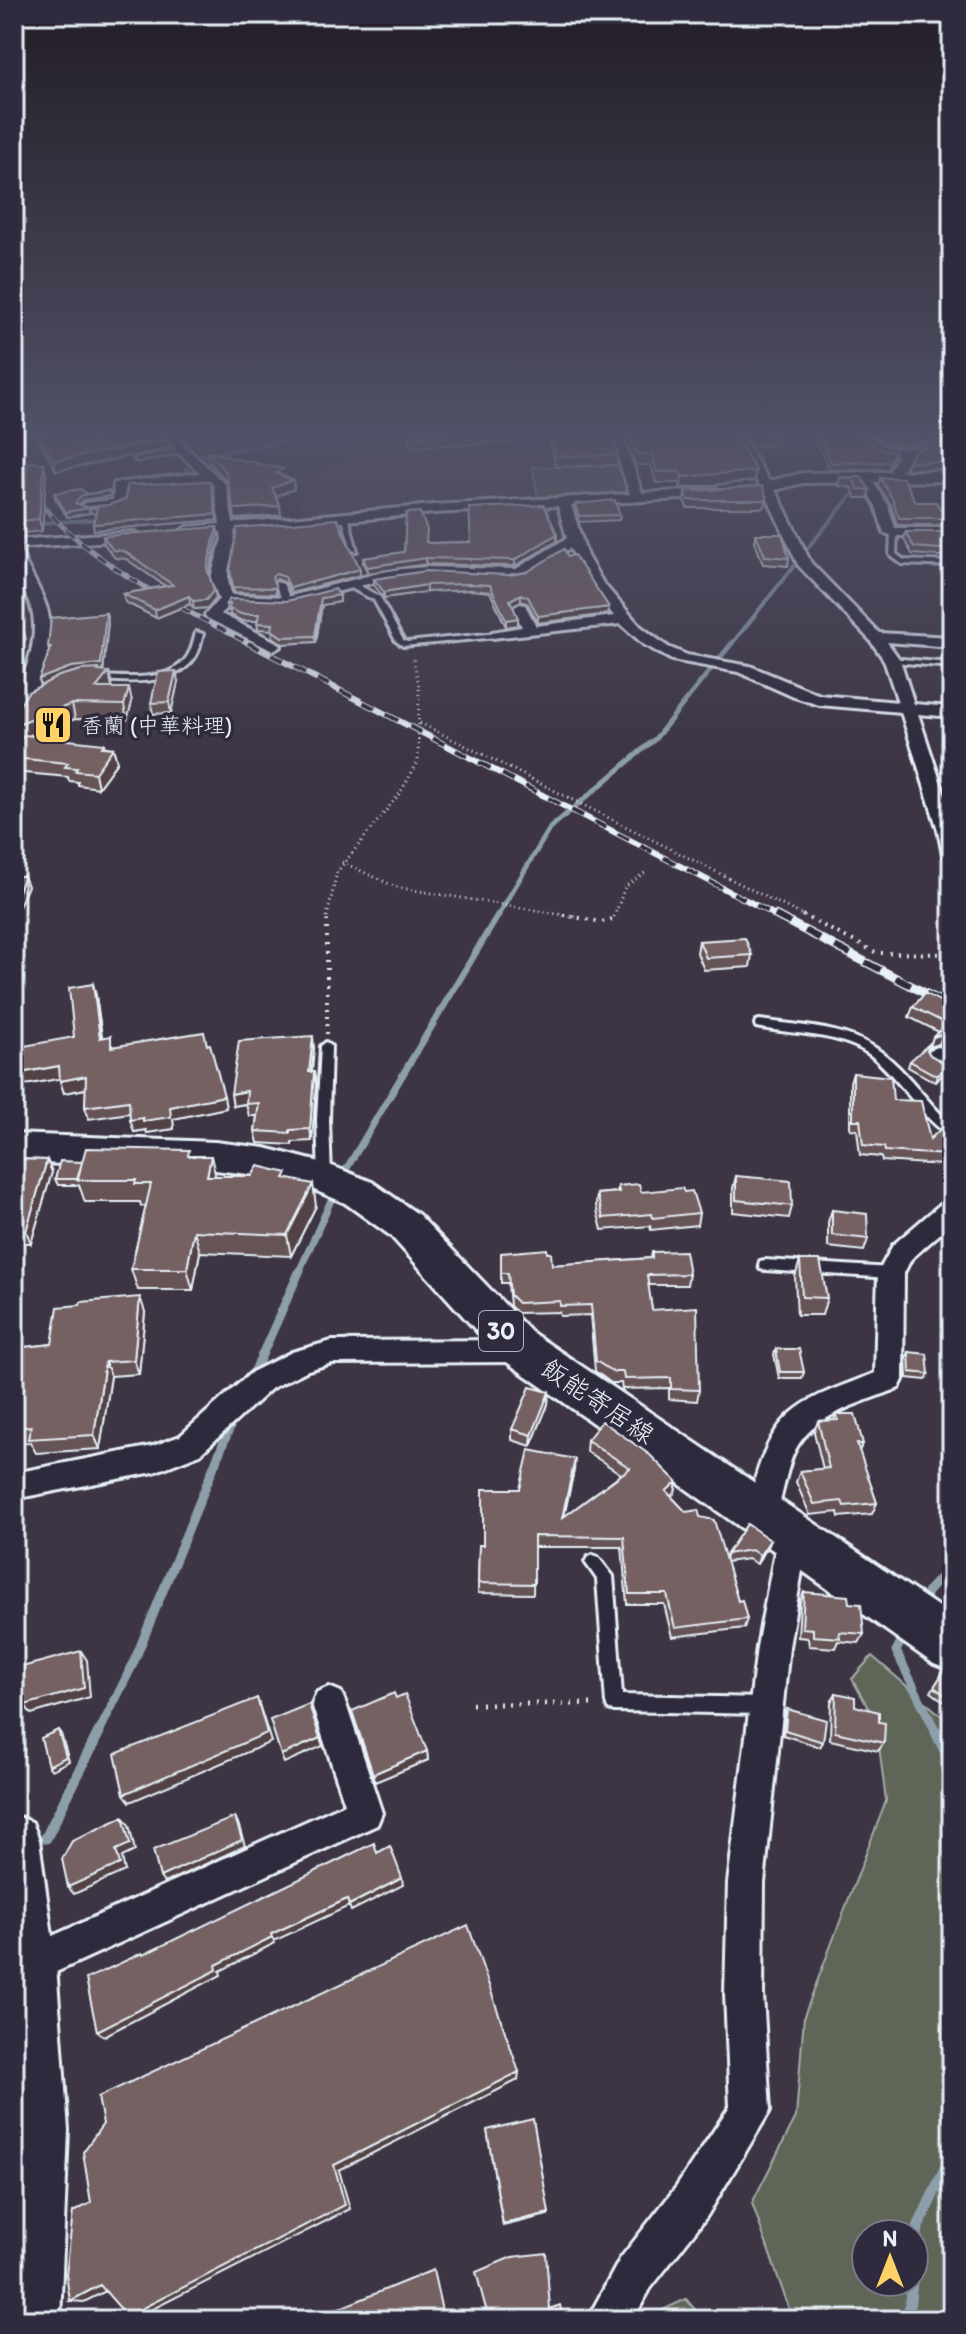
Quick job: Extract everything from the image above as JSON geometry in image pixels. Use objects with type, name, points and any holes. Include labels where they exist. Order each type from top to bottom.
[{"type":"main road","name":"飯能寄居線","points":[[14,1148],[210,1157],[283,1166],[325,1177],[369,1198],[401,1222],[487,1318],[523,1351],[952,1646]]},
{"type":"street","points":[[226,599],[218,578],[228,543]]},
{"type":"street","points":[[226,599],[287,601],[309,592],[352,585],[390,574],[426,571],[508,575],[520,573],[569,543]]},
{"type":"street","points":[[576,543],[600,589],[626,619],[651,643],[679,658],[746,670],[801,696],[819,700],[952,712]]},
{"type":"street","points":[[794,543],[805,565],[875,637],[892,660],[950,830],[952,855]]},
{"type":"street","points":[[14,552],[42,619],[24,704],[14,718]]},
{"type":"street","points":[[226,599],[212,615],[273,646]]},
{"type":"street","points":[[520,608],[531,630]]},
{"type":"street","points":[[497,635],[626,619]]},
{"type":"street","points":[[875,637],[952,642]]},
{"type":"street","points":[[609,2320],[635,2274],[692,2201],[750,2111],[744,1994],[746,1883],[773,1647],[776,1462],[790,1434],[806,1415],[889,1380],[891,1273],[902,1252],[952,1209]]},
{"type":"street","points":[[14,1486],[154,1459],[190,1445],[262,1380],[332,1352],[523,1351]]},
{"type":"street","points":[[30,1965],[365,1813],[329,1704]]},
{"type":"street","points":[[14,1840],[30,1965],[40,2130],[29,2320]]},
{"type":"lane","points":[[353,543],[355,550]]},
{"type":"lane","points":[[894,543],[893,555],[902,562],[952,564]]},
{"type":"lane","points":[[279,584],[287,601]]},
{"type":"lane","points":[[352,585],[377,599],[400,641],[406,644],[497,635]]},
{"type":"lane","points":[[84,679],[139,679],[175,671],[194,655],[199,634]]},
{"type":"lane","points":[[892,660],[952,665]]},
{"type":"lane","points":[[24,704],[41,696]]},
{"type":"lane","points":[[760,1024],[857,1042],[878,1055],[933,1117],[952,1132]]},
{"type":"lane","points":[[325,1177],[323,1120],[326,1046]]},
{"type":"lane","points":[[765,1265],[891,1273]]},
{"type":"lane","points":[[593,1562],[605,1576],[614,1703],[767,1706]]},
{"type":"path","points":[[326,1046],[329,994],[326,920],[331,891],[342,862],[400,793],[418,762],[420,723],[415,659],[406,644]]},
{"type":"path","points":[[420,723],[877,953],[952,954]]},
{"type":"path","points":[[342,862],[396,887],[602,922],[613,919],[625,887],[647,871]]},
{"type":"path","points":[[472,1704],[614,1703]]},
{"type":"green space","points":[[872,1656],[952,1725],[952,1949],[942,1961],[952,1992],[952,2320],[793,2320],[752,2203],[796,2117],[804,2016],[886,1801],[876,1722],[852,1679]]},
{"type":"green space","points":[[686,2299],[704,2320],[649,2320],[654,2314]]},
{"type":"building","points":[[108,543],[213,543],[207,569],[214,590],[206,600],[193,601],[189,596],[155,610],[123,594],[173,585],[124,551],[113,550]]},
{"type":"building","points":[[235,543],[348,543],[360,569],[290,588],[285,577],[276,574],[272,577],[276,588],[233,587],[230,570]]},
{"type":"building","points":[[404,543],[543,543],[515,560],[426,558],[367,567],[363,558],[404,552]]},
{"type":"building","points":[[760,543],[785,543],[789,558],[765,556]]},
{"type":"building","points":[[912,543],[952,543],[952,550],[914,547]]},
{"type":"building","points":[[564,549],[568,557],[574,555],[609,607],[538,616],[528,597],[521,594],[510,600],[518,618],[506,620],[490,585],[426,585],[384,592],[374,579],[426,571],[509,575],[527,572]]},
{"type":"building","points":[[335,589],[340,595],[321,598],[315,636],[282,637],[272,630],[273,624],[257,623],[259,614],[241,614],[229,609],[230,604],[226,604],[230,599],[287,601]]},
{"type":"building","points":[[14,602],[22,625],[14,634]]},
{"type":"building","points":[[106,613],[101,664],[71,667],[39,679],[51,647],[48,647],[51,618]]},
{"type":"building","points":[[99,669],[109,672],[96,688],[129,688],[124,705],[72,704],[14,725],[14,710],[28,692],[59,676]]},
{"type":"building","points":[[176,671],[169,702],[151,703],[158,672]]},
{"type":"building","points":[[24,735],[104,744],[102,747],[113,748],[95,773],[75,771],[77,768],[65,767],[68,763],[14,758],[14,747]]},
{"type":"building","points":[[14,876],[24,876],[14,901]]},
{"type":"building","points":[[745,938],[752,955],[706,958],[699,941]]},
{"type":"building","points":[[93,984],[100,1038],[111,1036],[111,1047],[204,1032],[224,1096],[170,1107],[171,1117],[130,1120],[129,1101],[85,1107],[86,1076],[60,1081],[59,1066],[14,1074],[14,1053],[24,1051],[24,1046],[74,1037],[69,988]]},
{"type":"building","points":[[925,993],[952,1008],[952,1038],[943,1034],[933,1037],[947,1024],[913,1007]]},
{"type":"building","points":[[313,1036],[309,1072],[314,1072],[310,1129],[290,1130],[290,1133],[255,1131],[259,1103],[246,1104],[247,1091],[231,1094],[239,1041]]},
{"type":"building","points":[[929,1044],[927,1050],[930,1055],[948,1065],[937,1076],[910,1061]]},
{"type":"building","points":[[853,1073],[891,1077],[893,1100],[921,1101],[930,1139],[946,1124],[952,1126],[952,1143],[943,1140],[946,1155],[885,1151],[884,1147],[863,1145],[860,1120],[853,1120]]},
{"type":"building","points":[[86,1148],[189,1150],[188,1156],[211,1156],[207,1176],[252,1176],[258,1166],[287,1173],[284,1178],[313,1184],[287,1235],[194,1231],[187,1269],[131,1269],[151,1184],[135,1184],[136,1180],[77,1180]]},
{"type":"building","points":[[14,1159],[47,1160],[26,1231],[14,1231]]},
{"type":"building","points":[[60,1161],[82,1162],[78,1179],[55,1179]]},
{"type":"building","points":[[736,1176],[791,1181],[792,1206],[736,1200]]},
{"type":"building","points":[[639,1184],[641,1192],[682,1188],[684,1192],[692,1191],[699,1213],[653,1218],[652,1214],[603,1218],[597,1194],[619,1192],[618,1186]]},
{"type":"building","points":[[832,1210],[867,1214],[868,1239],[832,1235]]},
{"type":"building","points":[[547,1249],[547,1253],[551,1253],[552,1265],[652,1258],[652,1252],[685,1251],[689,1274],[647,1275],[652,1310],[697,1307],[699,1390],[671,1389],[671,1378],[624,1379],[623,1372],[613,1372],[596,1361],[591,1305],[560,1306],[560,1301],[518,1303],[510,1295],[508,1273],[501,1273],[501,1253]]},
{"type":"building","points":[[800,1260],[820,1260],[827,1298],[802,1297]]},
{"type":"building","points":[[140,1297],[134,1360],[105,1362],[94,1435],[28,1439],[31,1426],[14,1429],[14,1348],[52,1344],[58,1307]]},
{"type":"building","points":[[776,1349],[799,1349],[804,1372],[780,1372]]},
{"type":"building","points":[[909,1352],[927,1354],[929,1374],[910,1372]]},
{"type":"building","points":[[530,1387],[549,1392],[532,1435],[512,1429]]},
{"type":"building","points":[[837,1414],[855,1414],[863,1444],[857,1444],[877,1503],[844,1506],[842,1501],[814,1504],[800,1471],[829,1468],[818,1421],[838,1420]]},
{"type":"building","points":[[602,1421],[650,1455],[677,1482],[666,1491],[686,1512],[698,1510],[700,1517],[714,1520],[738,1601],[742,1600],[747,1619],[675,1628],[667,1594],[629,1594],[624,1537],[534,1536],[534,1584],[478,1583],[479,1545],[483,1545],[483,1489],[520,1489],[529,1450],[575,1459],[562,1518],[630,1468],[587,1440]]},
{"type":"building","points":[[747,1524],[770,1540],[760,1555],[751,1550],[727,1554]]},
{"type":"building","points":[[804,1592],[848,1596],[849,1603],[861,1604],[864,1634],[839,1632],[840,1638],[813,1636],[813,1629],[802,1628]]},
{"type":"building","points":[[81,1651],[84,1688],[25,1705],[22,1667]]},
{"type":"building","points":[[947,1666],[952,1668],[952,1700],[934,1687]]},
{"type":"building","points":[[394,1693],[396,1698],[405,1694],[427,1751],[373,1774],[352,1711]]},
{"type":"building","points":[[836,1693],[855,1697],[855,1706],[879,1712],[879,1722],[885,1723],[884,1743],[835,1732]]},
{"type":"building","points":[[257,1698],[267,1733],[124,1794],[115,1754]]},
{"type":"building","points":[[309,1704],[320,1738],[281,1755],[270,1720]]},
{"type":"building","points":[[787,1709],[826,1720],[823,1742],[785,1730]]},
{"type":"building","points":[[58,1730],[66,1757],[48,1766],[41,1738]]},
{"type":"building","points":[[123,1817],[130,1844],[116,1850],[120,1864],[68,1887],[62,1859],[72,1841]]},
{"type":"building","points":[[235,1817],[242,1840],[160,1877],[153,1850]]},
{"type":"building","points":[[374,1843],[377,1853],[390,1846],[402,1878],[349,1905],[347,1899],[271,1934],[272,1937],[216,1965],[217,1970],[97,2031],[86,1979],[143,1955]]},
{"type":"building","points":[[468,1925],[519,2072],[334,2165],[345,2205],[127,2316],[100,2285],[70,2301],[66,2275],[73,2212],[91,2203],[83,2152],[103,2124],[98,2097]]},
{"type":"building","points":[[533,2119],[549,2213],[503,2224],[487,2130]]},
{"type":"building","points":[[546,2253],[550,2309],[560,2305],[563,2320],[489,2320],[476,2272],[512,2257]]},
{"type":"building","points":[[433,2270],[444,2320],[311,2320]]},
{"type":"waterway","points":[[805,551],[812,543]]},
{"type":"waterway","points":[[731,645],[794,566]]},
{"type":"waterway","points":[[497,917],[550,828],[655,739],[732,643]]},
{"type":"waterway","points":[[344,1173],[498,915]]},
{"type":"waterway","points":[[299,1272],[332,1198]]},
{"type":"waterway","points":[[252,1377],[300,1270]]},
{"type":"waterway","points":[[46,1838],[133,1664],[230,1427]]},
{"type":"waterway","points":[[920,1606],[928,1591],[952,1565]]},
{"type":"waterway","points":[[905,1634],[896,1651],[937,1734]]},
{"type":"waterway","points":[[936,1732],[952,1765]]},
{"type":"waterway","points":[[922,2218],[952,2153]]},
{"type":"waterway","points":[[908,2320],[910,2298]]},
{"type":"railway","points":[[82,543],[153,592],[252,645]]},
{"type":"railway","points":[[248,643],[779,917]]},
{"type":"railway","points":[[775,915],[952,1007]]},
{"type":"place","name":"香蘭 (中華料理)","points":[[53,725]]}]
